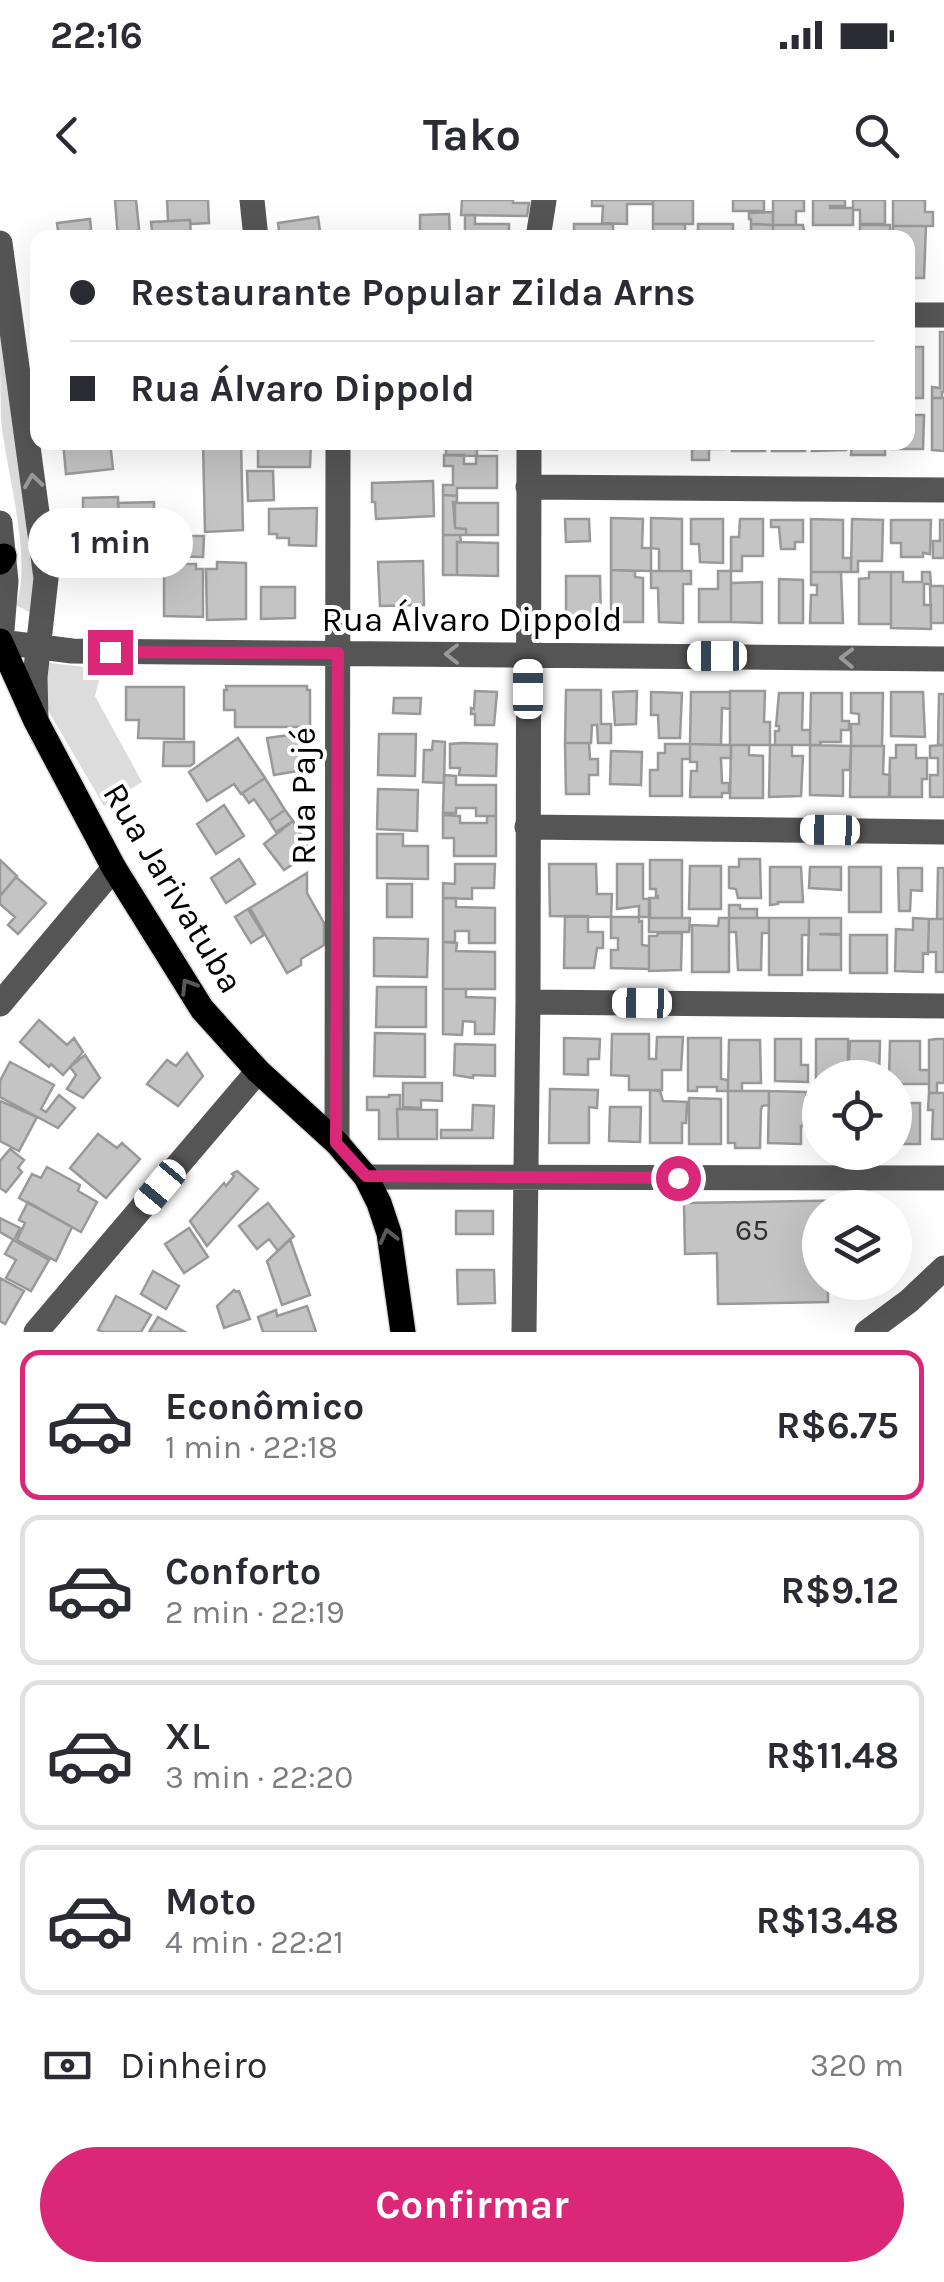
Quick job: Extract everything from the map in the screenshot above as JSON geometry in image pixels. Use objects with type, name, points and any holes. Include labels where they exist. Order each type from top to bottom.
[{"type":"main road","name":"Rua Jarivatuba","points":[[0,642],[36,721],[114,868],[202,1009],[366,1176],[388,1233],[403,1332]]},
{"type":"street","points":[[252,200],[255,230]]},
{"type":"street","points":[[539,230],[544,200]]},
{"type":"street","name":"Rua Jarivatuba","points":[[0,243],[46,578],[37,647],[36,721]]},
{"type":"street","points":[[915,314],[944,315]]},
{"type":"street","name":"Rua Pajé","points":[[336,1143],[338,450]]},
{"type":"street","points":[[524,1332],[528,450]]},
{"type":"street","points":[[528,486],[944,490]]},
{"type":"street","name":"Rua Jarivatuba","points":[[0,522],[5,602],[0,642]]},
{"type":"street","name":"Rua Álvaro Dippold","points":[[0,642],[72,651],[944,658]]},
{"type":"street","points":[[527,827],[944,832]]},
{"type":"street","points":[[0,1004],[114,868]]},
{"type":"street","points":[[528,1002],[944,1006]]},
{"type":"street","points":[[36,1332],[258,1070]]},
{"type":"street","points":[[366,1176],[944,1178]]},
{"type":"street","points":[[867,1332],[909,1301],[944,1268]]},
{"type":"shaded area","points":[[0,310],[35,549],[33,614],[16,605],[22,564],[1,420]]},
{"type":"shaded area","points":[[42,662],[102,669],[95,696],[142,782],[104,806],[49,712],[42,690]]},
{"type":"building","points":[[115,200],[136,200],[139,230],[117,230]]},
{"type":"building","points":[[167,200],[208,200],[209,223],[168,221]]},
{"type":"building","points":[[462,200],[529,203],[527,216],[461,215]]},
{"type":"building","points":[[592,200],[653,200],[653,204],[627,204],[627,224],[602,223],[603,206],[592,206]]},
{"type":"building","points":[[653,200],[693,200],[693,224],[653,224]]},
{"type":"building","points":[[733,200],[764,200],[764,211],[733,211]]},
{"type":"building","points":[[773,200],[804,200],[804,211],[796,211],[796,225],[773,225]]},
{"type":"building","points":[[813,200],[845,200],[845,206],[830,208],[853,208],[853,225],[813,225]]},
{"type":"building","points":[[853,200],[885,200],[885,224],[860,224],[860,210],[853,210]]},
{"type":"building","points":[[893,200],[925,200],[925,212],[933,212],[933,226],[893,226]]},
{"type":"building","points":[[773,212],[773,225],[751,224],[749,213]]},
{"type":"building","points":[[449,214],[450,230],[420,230],[420,215]]},
{"type":"building","points":[[465,215],[475,215],[475,224],[509,224],[509,230],[465,230]]},
{"type":"building","points":[[318,217],[320,230],[279,230],[278,223]]},
{"type":"building","points":[[90,219],[91,230],[58,230],[57,223]]},
{"type":"building","points":[[190,220],[191,230],[152,230],[151,222]]},
{"type":"building","points":[[574,224],[613,224],[613,230],[574,230]]},
{"type":"building","points":[[653,224],[685,224],[685,230],[653,230]]},
{"type":"building","points":[[698,224],[733,224],[733,230],[698,230]]},
{"type":"building","points":[[751,224],[773,225],[773,230],[751,230]]},
{"type":"building","points":[[773,225],[803,225],[804,230],[773,230]]},
{"type":"building","points":[[860,225],[890,225],[890,230],[860,230]]},
{"type":"building","points":[[893,226],[926,226],[924,278],[915,278],[915,230],[893,230]]},
{"type":"building","points":[[940,332],[944,332],[944,392],[942,398],[932,398],[932,387],[940,388]]},
{"type":"building","points":[[915,347],[923,347],[923,398],[915,398]]},
{"type":"building","points":[[932,398],[944,398],[944,451],[932,450]]},
{"type":"building","points":[[915,415],[924,415],[923,449],[915,449]]},
{"type":"building","points":[[64,450],[111,450],[113,469],[66,474]]},
{"type":"building","points":[[203,450],[241,450],[243,530],[205,532]]},
{"type":"building","points":[[258,450],[311,450],[310,467],[258,467]]},
{"type":"building","points":[[446,450],[477,450],[477,456],[446,455]]},
{"type":"building","points":[[692,450],[709,450],[709,460],[692,460]]},
{"type":"building","points":[[851,450],[885,450],[885,455],[851,455]]},
{"type":"building","points":[[444,455],[464,455],[464,464],[476,464],[476,456],[497,456],[497,488],[457,488],[457,496],[443,495],[443,485],[453,485],[453,466],[444,466]]},
{"type":"building","points":[[247,471],[273,471],[274,500],[248,501]]},
{"type":"building","points":[[433,481],[434,516],[376,519],[372,483]]},
{"type":"building","points":[[443,495],[457,496],[457,502],[453,502],[455,528],[466,529],[466,535],[443,535]]},
{"type":"building","points":[[118,497],[120,537],[83,539],[83,498]]},
{"type":"building","points":[[154,502],[154,523],[164,522],[164,530],[120,533],[118,503]]},
{"type":"building","points":[[455,503],[498,503],[498,535],[466,535],[466,529],[455,528]]},
{"type":"building","points":[[317,508],[316,546],[289,545],[289,538],[269,534],[269,509]]},
{"type":"building","points":[[611,518],[643,519],[642,548],[651,548],[651,571],[611,570]]},
{"type":"building","points":[[651,518],[682,519],[682,571],[659,571],[659,549],[651,548]]},
{"type":"building","points":[[565,519],[589,519],[590,541],[566,542]]},
{"type":"building","points":[[691,519],[723,519],[723,563],[700,562],[699,544],[691,544]]},
{"type":"building","points":[[740,519],[763,519],[763,556],[742,556],[742,571],[731,571],[731,537],[739,537]]},
{"type":"building","points":[[811,519],[843,520],[843,558],[851,558],[851,572],[811,572]]},
{"type":"building","points":[[852,519],[883,520],[882,561],[858,561],[858,572],[851,572]]},
{"type":"building","points":[[771,520],[803,520],[803,542],[795,542],[795,549],[781,549],[779,527],[771,527]]},
{"type":"building","points":[[891,520],[931,520],[930,554],[901,557],[901,543],[891,543]]},
{"type":"building","points":[[940,520],[944,520],[944,558],[933,558],[933,541],[940,541]]},
{"type":"building","points":[[443,535],[460,535],[457,575],[443,575]]},
{"type":"building","points":[[164,536],[164,559],[151,559],[150,555],[103,556],[103,538]]},
{"type":"building","points":[[164,536],[204,536],[203,557],[164,556]]},
{"type":"building","points":[[457,542],[498,543],[498,576],[457,575]]},
{"type":"building","points":[[423,561],[424,605],[380,606],[378,562]]},
{"type":"building","points":[[217,562],[246,563],[246,619],[207,620],[206,569],[217,569]]},
{"type":"building","points":[[166,564],[196,564],[196,569],[203,569],[203,617],[164,616]]},
{"type":"building","points":[[611,570],[635,571],[635,577],[643,578],[643,622],[611,622]]},
{"type":"building","points":[[651,571],[691,571],[691,584],[683,584],[683,623],[659,622],[658,588],[651,588]]},
{"type":"building","points":[[718,571],[731,571],[731,622],[699,622],[699,589],[718,589]]},
{"type":"building","points":[[811,572],[841,572],[843,623],[810,623],[811,595],[817,595],[817,585],[811,585]]},
{"type":"building","points":[[869,572],[891,572],[891,624],[859,624],[859,579],[869,578]]},
{"type":"building","points":[[891,572],[903,572],[903,582],[922,582],[922,572],[930,572],[931,584],[924,584],[924,605],[931,605],[931,629],[891,628]]},
{"type":"building","points":[[566,576],[600,576],[601,621],[566,621]]},
{"type":"building","points":[[779,579],[803,580],[803,623],[779,623]]},
{"type":"building","points":[[762,582],[762,623],[731,622],[731,583]]},
{"type":"building","points":[[930,586],[944,586],[944,623],[931,623]]},
{"type":"building","points":[[261,587],[295,587],[295,618],[261,619]]},
{"type":"building","points":[[226,686],[307,686],[310,727],[235,727],[235,710],[224,710]]},
{"type":"building","points":[[126,687],[184,687],[184,739],[138,738],[139,720],[126,720]]},
{"type":"building","points":[[566,690],[601,690],[601,724],[611,724],[611,743],[598,743],[597,725],[592,725],[591,743],[565,743]]},
{"type":"building","points":[[475,691],[497,692],[494,725],[475,725],[471,708],[474,709]]},
{"type":"building","points":[[637,691],[636,724],[615,725],[613,692]]},
{"type":"building","points":[[730,691],[765,691],[764,722],[770,722],[770,745],[730,745]]},
{"type":"building","points":[[651,692],[682,693],[680,738],[659,738],[658,715],[651,715]]},
{"type":"building","points":[[691,692],[730,692],[730,709],[722,708],[721,745],[690,744]]},
{"type":"building","points":[[891,692],[923,692],[925,737],[891,736]]},
{"type":"building","points":[[779,693],[803,693],[802,730],[810,730],[810,745],[775,745]]},
{"type":"building","points":[[811,693],[842,693],[842,721],[849,721],[849,730],[841,730],[841,742],[810,745]]},
{"type":"building","points":[[851,693],[883,693],[882,746],[851,746],[851,724],[859,724],[859,714],[851,713]]},
{"type":"building","points":[[939,694],[944,694],[944,745],[938,745]]},
{"type":"building","points":[[394,698],[421,698],[420,714],[393,713]]},
{"type":"building","points":[[304,733],[308,766],[274,775],[267,738]]},
{"type":"building","points":[[379,734],[416,734],[415,776],[378,775]]},
{"type":"building","points":[[238,738],[265,778],[241,794],[234,784],[207,801],[189,772]]},
{"type":"building","points":[[433,741],[445,742],[444,783],[423,782],[424,750],[432,750]]},
{"type":"building","points":[[164,742],[194,742],[194,763],[163,766]]},
{"type":"building","points":[[565,743],[589,743],[590,759],[598,759],[598,775],[589,775],[589,794],[566,794]]},
{"type":"building","points":[[450,744],[497,744],[496,776],[459,775],[460,768],[450,768]]},
{"type":"building","points":[[665,744],[690,744],[690,759],[682,759],[682,796],[650,796],[650,770],[658,770],[658,753],[665,753]]},
{"type":"building","points":[[690,744],[731,745],[731,758],[721,758],[722,783],[729,783],[729,793],[722,793],[722,797],[690,797],[691,771],[697,771],[697,762],[690,762]]},
{"type":"building","points":[[731,745],[749,745],[749,755],[763,756],[763,798],[730,798]]},
{"type":"building","points":[[770,745],[792,745],[792,756],[803,756],[801,796],[769,797]]},
{"type":"building","points":[[810,745],[851,746],[850,770],[843,770],[843,796],[810,795]]},
{"type":"building","points":[[896,745],[916,745],[916,758],[927,758],[922,797],[889,797],[890,758],[896,758]]},
{"type":"building","points":[[944,745],[944,797],[930,797],[930,775],[938,775],[938,758],[930,758],[930,746]]},
{"type":"building","points":[[851,746],[884,746],[883,774],[890,775],[890,797],[850,797]]},
{"type":"building","points":[[611,751],[642,752],[641,785],[610,784]]},
{"type":"building","points":[[444,775],[456,776],[456,785],[496,785],[496,816],[476,816],[476,808],[443,813]]},
{"type":"building","points":[[265,778],[285,810],[269,821],[254,799],[249,803],[242,793]]},
{"type":"building","points":[[378,789],[418,790],[417,831],[377,829]]},
{"type":"building","points":[[224,805],[244,836],[216,854],[197,824]]},
{"type":"building","points":[[285,810],[293,821],[276,832],[269,821]]},
{"type":"building","points":[[443,815],[460,816],[460,823],[487,823],[487,816],[496,816],[496,856],[454,856],[454,838],[443,838]]},
{"type":"building","points":[[293,821],[311,852],[284,870],[264,844]]},
{"type":"building","points":[[377,834],[403,834],[403,846],[428,846],[428,879],[377,878]]},
{"type":"building","points":[[239,859],[255,884],[226,903],[211,878]]},
{"type":"building","points":[[739,859],[760,859],[761,898],[738,898],[736,889],[729,888],[729,867],[739,867]]},
{"type":"building","points":[[0,860],[17,876],[0,896]]},
{"type":"building","points":[[650,860],[682,860],[682,918],[649,918],[649,898],[658,898],[656,889],[650,889]]},
{"type":"building","points":[[455,864],[495,864],[494,888],[472,888],[472,899],[443,898],[443,883],[455,884]]},
{"type":"building","points":[[549,864],[596,864],[597,894],[612,894],[611,917],[550,916]]},
{"type":"building","points":[[617,864],[643,864],[643,899],[650,899],[650,917],[639,917],[639,906],[617,909]]},
{"type":"building","points":[[690,866],[721,866],[721,909],[689,909]]},
{"type":"building","points":[[770,867],[801,867],[803,902],[770,905]]},
{"type":"building","points":[[810,867],[841,867],[841,890],[809,888]]},
{"type":"building","points":[[849,867],[881,867],[881,912],[849,912]]},
{"type":"building","points":[[898,868],[922,868],[922,891],[911,890],[910,911],[899,911]]},
{"type":"building","points":[[938,868],[944,868],[944,919],[937,919]]},
{"type":"building","points":[[307,873],[307,893],[324,923],[324,945],[287,973],[250,908]]},
{"type":"building","points":[[16,877],[46,903],[18,934],[8,925],[15,917],[0,904],[0,896]]},
{"type":"building","points":[[387,884],[412,884],[412,917],[387,917]]},
{"type":"building","points":[[443,898],[456,898],[456,907],[495,908],[495,943],[469,943],[469,931],[455,931],[455,942],[443,942]]},
{"type":"building","points":[[729,905],[757,909],[757,918],[729,918]]},
{"type":"building","points":[[248,909],[264,935],[251,943],[235,917]]},
{"type":"building","points":[[565,916],[588,916],[588,932],[603,932],[603,948],[597,948],[594,968],[564,968]]},
{"type":"building","points":[[611,917],[639,917],[642,921],[642,945],[649,946],[649,969],[611,968],[611,950],[618,950],[618,938],[611,938]]},
{"type":"building","points":[[649,918],[690,918],[689,932],[649,932]]},
{"type":"building","points":[[719,918],[729,918],[729,972],[692,972],[692,925],[718,926]]},
{"type":"building","points":[[729,918],[769,918],[769,933],[762,933],[761,970],[738,970],[736,932],[729,932]]},
{"type":"building","points":[[769,918],[809,918],[809,935],[802,935],[802,975],[769,975]]},
{"type":"building","points":[[809,918],[841,918],[841,934],[819,934],[841,935],[841,970],[808,970]]},
{"type":"building","points":[[913,918],[929,919],[923,972],[895,971],[896,929],[913,930]]},
{"type":"building","points":[[929,919],[944,919],[944,972],[936,972],[936,952],[928,952]]},
{"type":"building","points":[[682,933],[681,970],[649,971],[649,936]]},
{"type":"building","points":[[850,935],[887,935],[887,973],[850,973]]},
{"type":"building","points":[[374,938],[428,939],[427,977],[374,976]]},
{"type":"building","points":[[443,942],[457,943],[456,951],[495,952],[495,989],[443,989]]},
{"type":"building","points":[[377,987],[426,987],[426,1027],[376,1027]]},
{"type":"building","points":[[443,989],[466,989],[466,997],[495,998],[494,1034],[475,1034],[475,1022],[463,1021],[462,1035],[443,1034]]},
{"type":"building","points":[[39,1020],[67,1045],[74,1038],[83,1052],[63,1075],[20,1042]]},
{"type":"building","points":[[375,1033],[425,1034],[425,1077],[374,1076]]},
{"type":"building","points":[[612,1034],[649,1034],[649,1059],[656,1059],[657,1037],[683,1037],[681,1070],[662,1070],[662,1090],[629,1090],[629,1076],[611,1075]]},
{"type":"building","points":[[564,1038],[600,1039],[599,1059],[588,1059],[588,1075],[564,1074]]},
{"type":"building","points":[[688,1038],[721,1038],[721,1079],[728,1080],[728,1091],[697,1087],[697,1091],[688,1091]]},
{"type":"building","points":[[775,1039],[801,1039],[802,1082],[775,1081]]},
{"type":"building","points":[[816,1039],[848,1039],[848,1060],[816,1060]]},
{"type":"building","points":[[944,1039],[944,1083],[937,1083],[937,1093],[929,1093],[929,1040]]},
{"type":"building","points":[[729,1040],[760,1040],[761,1083],[742,1083],[742,1091],[728,1091]]},
{"type":"building","points":[[850,1041],[880,1041],[879,1060],[849,1060]]},
{"type":"building","points":[[890,1041],[920,1041],[920,1070],[929,1070],[929,1084],[912,1084],[912,1060],[889,1060]]},
{"type":"building","points":[[455,1044],[495,1045],[495,1076],[454,1075]]},
{"type":"building","points":[[187,1053],[203,1076],[178,1106],[147,1084],[167,1060],[176,1066]]},
{"type":"building","points":[[85,1055],[100,1078],[83,1098],[67,1089],[76,1075],[70,1067]]},
{"type":"building","points":[[10,1062],[54,1085],[41,1109],[46,1112],[59,1095],[75,1108],[58,1128],[0,1097],[0,1081]]},
{"type":"building","points":[[403,1083],[442,1083],[442,1101],[421,1100],[421,1108],[403,1107]]},
{"type":"building","points":[[550,1089],[598,1090],[597,1108],[589,1107],[589,1143],[549,1143]]},
{"type":"building","points":[[650,1090],[660,1091],[663,1101],[687,1102],[682,1143],[650,1143]]},
{"type":"building","points":[[728,1091],[769,1091],[769,1105],[761,1110],[760,1148],[735,1148],[735,1143],[728,1143]]},
{"type":"building","points":[[769,1091],[802,1092],[801,1144],[768,1143]]},
{"type":"building","points":[[929,1093],[944,1093],[944,1139],[932,1139]]},
{"type":"building","points":[[400,1095],[398,1139],[379,1139],[379,1110],[367,1110],[367,1097]]},
{"type":"building","points":[[689,1098],[721,1099],[721,1144],[689,1144]]},
{"type":"building","points":[[0,1101],[37,1117],[19,1151],[0,1141]]},
{"type":"building","points":[[912,1103],[920,1103],[920,1144],[912,1144]]},
{"type":"building","points":[[473,1105],[494,1106],[493,1138],[441,1138],[441,1130],[472,1130]]},
{"type":"building","points":[[610,1107],[641,1107],[640,1142],[609,1141]]},
{"type":"building","points":[[397,1109],[437,1110],[437,1139],[398,1139]]},
{"type":"building","points":[[98,1134],[117,1148],[122,1143],[140,1159],[106,1198],[70,1168]]},
{"type":"building","points":[[10,1149],[24,1160],[18,1168],[22,1172],[6,1192],[0,1188],[0,1161]]},
{"type":"building","points":[[47,1167],[80,1185],[78,1191],[97,1202],[81,1232],[19,1198],[32,1174],[41,1178]]},
{"type":"building","points":[[237,1171],[258,1189],[207,1246],[190,1221]]},
{"type":"building","points":[[802,1201],[802,1300],[828,1302],[718,1304],[717,1253],[685,1254],[684,1203]]},
{"type":"building","points":[[28,1202],[72,1227],[56,1261],[17,1240],[25,1223],[19,1220]]},
{"type":"building","points":[[268,1203],[294,1236],[278,1251],[269,1239],[257,1249],[239,1226]]},
{"type":"building","points":[[456,1211],[493,1211],[493,1234],[456,1234]]},
{"type":"building","points":[[0,1218],[20,1228],[14,1240],[0,1232]]},
{"type":"building","points":[[189,1228],[208,1257],[184,1273],[165,1244]]},
{"type":"building","points":[[290,1239],[310,1295],[282,1305],[267,1261]]},
{"type":"building","points":[[13,1240],[49,1260],[31,1291],[6,1278],[16,1260],[5,1254]]},
{"type":"building","points":[[457,1270],[494,1270],[495,1303],[458,1304]]},
{"type":"building","points":[[153,1271],[179,1286],[166,1309],[141,1294]]},
{"type":"building","points":[[0,1278],[24,1291],[5,1324],[0,1321]]},
{"type":"building","points":[[234,1290],[239,1291],[250,1319],[224,1328],[217,1306]]},
{"type":"building","points":[[116,1296],[151,1315],[141,1332],[98,1330]]},
{"type":"building","points":[[307,1306],[316,1332],[263,1332],[258,1317],[276,1310],[277,1316]]},
{"type":"building","points":[[158,1317],[185,1332],[149,1332]]},
{"type":"route","points":[[110,652],[338,653],[336,1143],[366,1176],[678,1178]]}]
